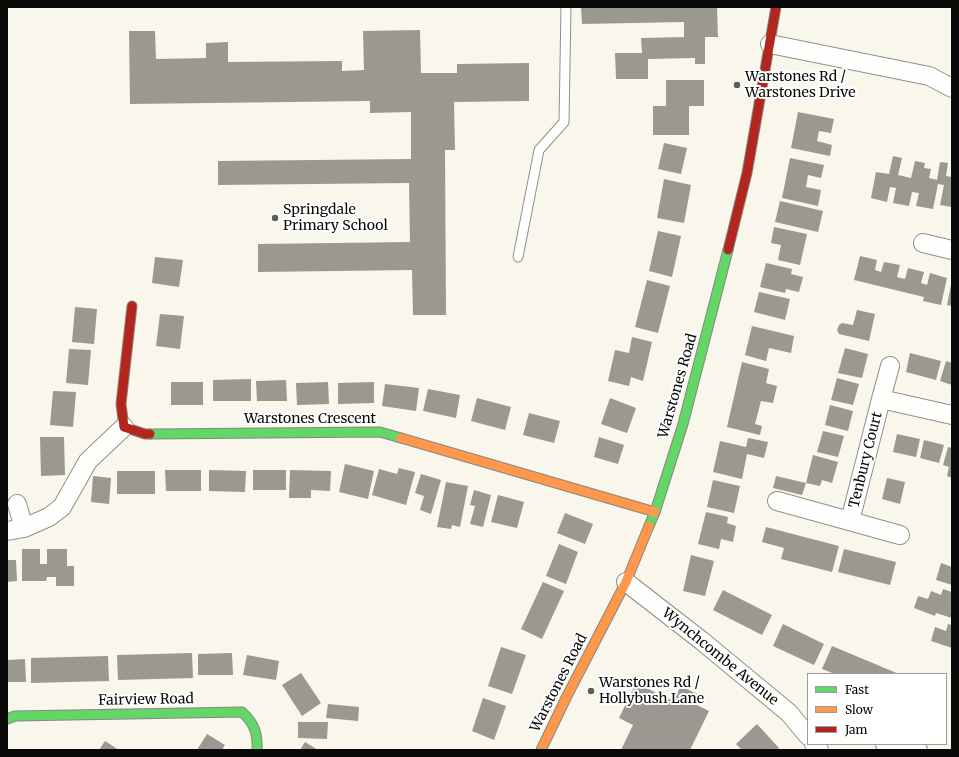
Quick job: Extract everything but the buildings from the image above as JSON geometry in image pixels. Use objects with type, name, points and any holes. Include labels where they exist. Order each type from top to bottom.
[{"type":"street","name":"Warstones Road","points":[[541,750],[570,690],[626,582],[655,512],[683,424],[725,265],[747,173],[776,7]]},
{"type":"street","points":[[770,44],[929,76],[952,88]]},
{"type":"street","points":[[923,243],[952,250]]},
{"type":"street","points":[[17,504],[15,530],[49,517],[62,507],[88,461],[124,427],[120,404],[132,306]]},
{"type":"street","name":"Tenbury Court","points":[[850,521],[890,366]]},
{"type":"street","name":"Tenbury Court","points":[[881,399],[952,415]]},
{"type":"street","name":"Warstones Crescent","points":[[124,427],[145,434],[380,432],[655,512]]},
{"type":"street","name":"Tenbury Court","points":[[777,501],[900,535]]},
{"type":"street","name":"Wynchcombe Avenue","points":[[626,582],[702,640],[789,713],[807,735]]},
{"type":"street","name":"Fairview Road","points":[[7,719],[15,716],[242,712],[254,724],[258,739],[257,750]]},
{"type":"street","points":[[789,713],[807,719]]},
{"type":"street","points":[[886,746],[918,750]]},
{"type":"lane","points":[[518,257],[540,150],[564,122],[566,7]]},
{"type":"traffic: fast","points":[[649,526],[655,512],[683,424],[728,250]]},
{"type":"traffic: fast","points":[[150,434],[380,432],[401,438]]},
{"type":"traffic: fast","points":[[7,719],[15,716],[242,712],[250,720],[256,733],[257,750]]},
{"type":"traffic: slow","points":[[401,438],[655,512]]},
{"type":"traffic: slow","points":[[541,750],[626,582],[649,526]]},
{"type":"traffic: jam","points":[[728,250],[747,173],[776,7]]},
{"type":"traffic: jam","points":[[132,306],[121,404],[124,427],[145,434],[150,434]]},
{"type":"place","name":"Warstones Rd / Warstones Drive","points":[[737,85]]},
{"type":"place","name":"Springdale Primary School","points":[[275,218]]},
{"type":"place","name":"Warstones Rd / Hollybush Lane","points":[[591,691]]}]
